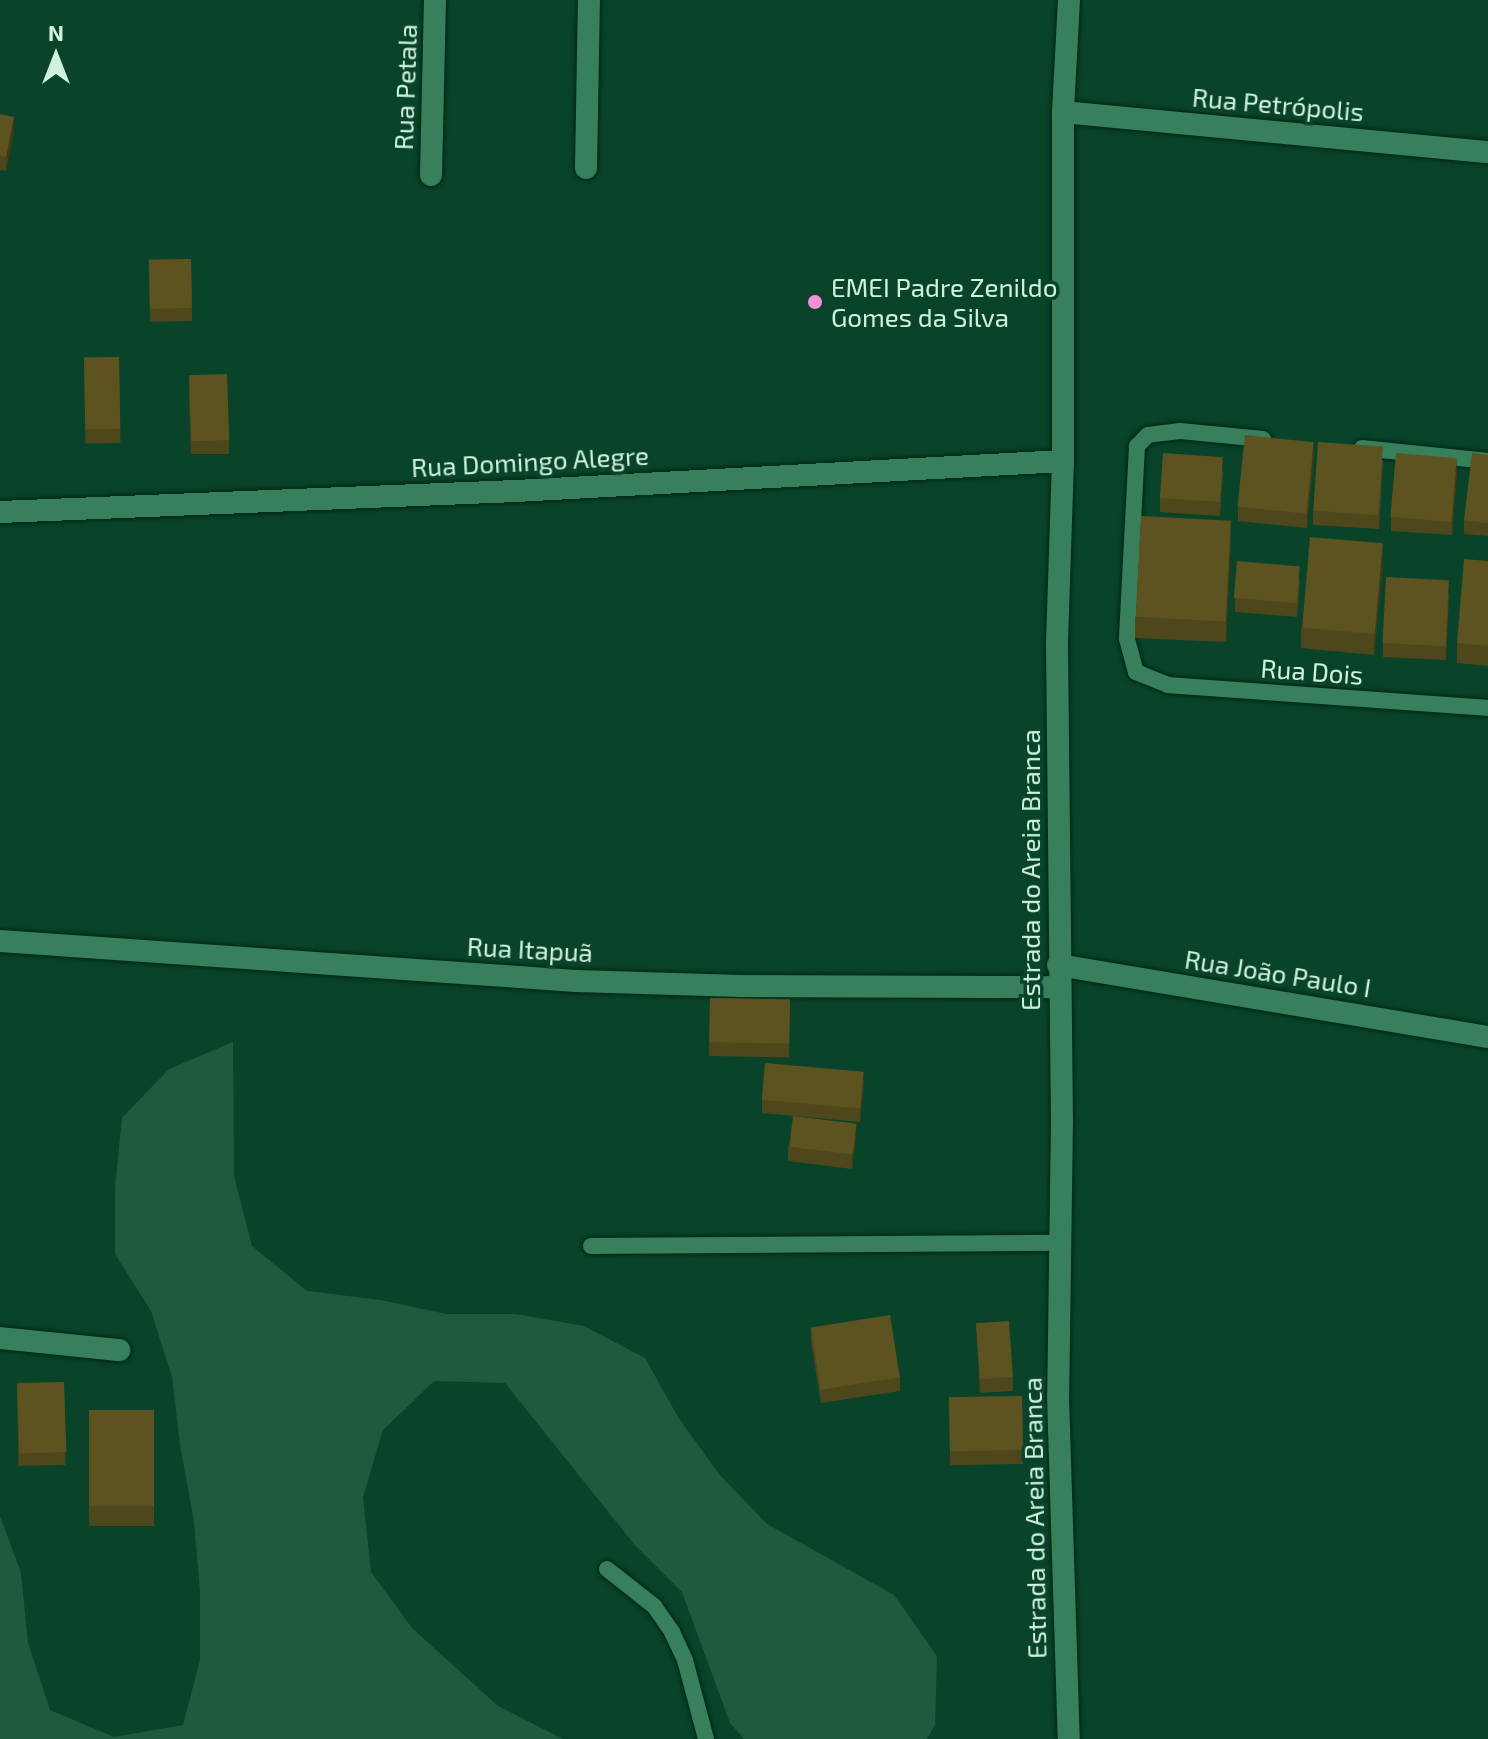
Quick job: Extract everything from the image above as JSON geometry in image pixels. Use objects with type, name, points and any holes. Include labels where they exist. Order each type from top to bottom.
[{"type":"street","name":"Rua Petala","points":[[431,175],[435,0]]},
{"type":"street","points":[[586,168],[589,0]]},
{"type":"street","name":"Estrada do Areia Branca","points":[[1069,0],[1063,112],[1063,461],[1057,645],[1058,976],[1062,1121],[1058,1397],[1069,1739]]},
{"type":"street","name":"Rua Petrópolis","points":[[1063,112],[1488,152]]},
{"type":"street","name":"Rua Domingo Alegre","points":[[0,512],[516,491],[1063,461]]},
{"type":"street","name":"Rua Itapuã","points":[[0,941],[576,981],[741,986],[1058,976]]},
{"type":"street","name":"Rua João Paulo I","points":[[1058,976],[1488,1037]]},
{"type":"street","points":[[0,1338],[119,1350]]},
{"type":"lane","name":"Rua Dois","points":[[1288,441],[1180,431],[1148,435],[1137,446],[1127,639],[1136,672],[1168,685],[1488,708]]},
{"type":"lane","points":[[1349,447],[1488,461]]},
{"type":"lane","points":[[591,1246],[1060,1243]]},
{"type":"lane","points":[[607,1569],[654,1606],[672,1632],[685,1660],[706,1739]]},
{"type":"green space","points":[[233,1042],[234,1176],[252,1246],[307,1291],[381,1300],[446,1314],[515,1314],[584,1326],[645,1358],[678,1417],[719,1474],[767,1524],[894,1595],[937,1656],[935,1725],[927,1739],[744,1739],[730,1723],[682,1592],[634,1544],[505,1383],[434,1381],[383,1430],[363,1497],[371,1572],[412,1628],[498,1706],[563,1739],[0,1739],[0,1516],[21,1573],[28,1643],[50,1710],[114,1737],[183,1725],[200,1660],[200,1591],[194,1522],[172,1377],[151,1311],[115,1254],[115,1187],[122,1118],[169,1069]]},
{"type":"building","points":[[0,114],[14,117],[6,157],[0,156]]},
{"type":"building","points":[[191,259],[192,308],[150,309],[149,260]]},
{"type":"building","points":[[119,357],[120,429],[85,430],[84,358]]},
{"type":"building","points":[[227,374],[229,440],[191,441],[189,375]]},
{"type":"building","points":[[1245,435],[1314,442],[1306,514],[1237,507]]},
{"type":"building","points":[[1318,442],[1383,447],[1378,515],[1313,511]]},
{"type":"building","points":[[1163,453],[1223,457],[1220,502],[1160,498]]},
{"type":"building","points":[[1396,453],[1457,458],[1451,522],[1390,517]]},
{"type":"building","points":[[1472,453],[1488,455],[1488,523],[1464,520]]},
{"type":"building","points":[[1141,516],[1231,521],[1226,622],[1136,617]]},
{"type":"building","points":[[1310,537],[1383,543],[1375,634],[1302,628]]},
{"type":"building","points":[[1464,559],[1488,561],[1488,646],[1457,643]]},
{"type":"building","points":[[1237,561],[1300,566],[1297,603],[1234,598]]},
{"type":"building","points":[[1386,577],[1449,580],[1445,646],[1383,643]]},
{"type":"building","points":[[710,998],[790,999],[789,1043],[709,1042]]},
{"type":"building","points":[[765,1063],[864,1072],[860,1108],[762,1100]]},
{"type":"building","points":[[793,1116],[857,1124],[853,1155],[789,1147]]},
{"type":"building","points":[[890,1315],[900,1377],[821,1390],[811,1328]]},
{"type":"building","points":[[1009,1321],[1013,1377],[980,1379],[976,1323]]},
{"type":"building","points":[[64,1382],[66,1452],[19,1454],[17,1384]]},
{"type":"building","points":[[1022,1396],[1023,1450],[950,1451],[949,1397]]},
{"type":"building","points":[[89,1410],[154,1410],[154,1506],[89,1506]]},
{"type":"place","name":"EMEI Padre Zenildo Gomes da Silva","points":[[815,302]]}]
